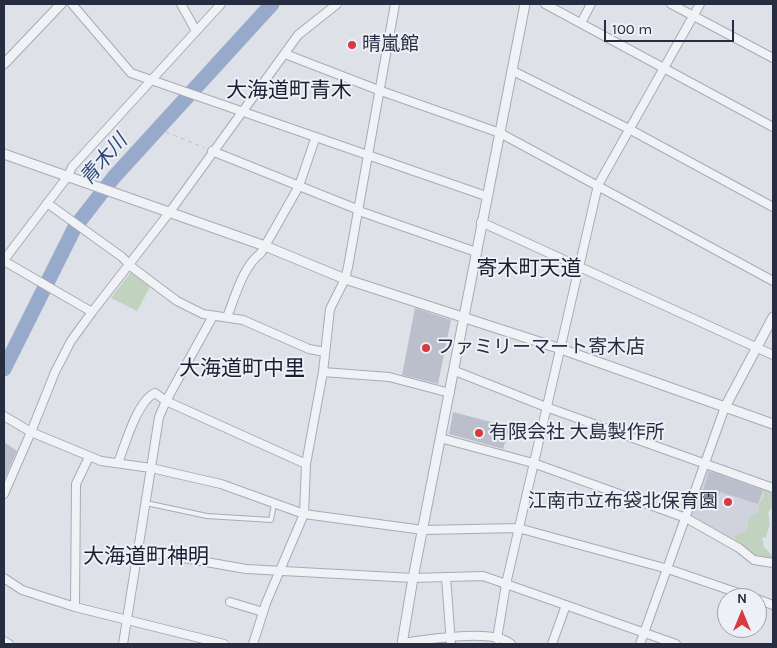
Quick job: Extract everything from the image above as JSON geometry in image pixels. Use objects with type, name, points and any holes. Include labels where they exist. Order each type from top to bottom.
[{"type":"street","points":[[4,64],[61,4]]},
{"type":"street","points":[[72,4],[130,73],[315,139],[486,196]]},
{"type":"street","points":[[181,4],[196,32]]},
{"type":"street","points":[[92,312],[4,260],[68,176],[72,167],[221,4]]},
{"type":"street","points":[[4,494],[32,432],[59,364],[71,341],[169,213],[212,151],[243,113],[298,35],[337,4]]},
{"type":"street","points":[[253,644],[263,612],[304,514],[306,464],[323,372],[330,309],[345,279],[396,4]]},
{"type":"street","points":[[511,644],[497,639],[450,635],[402,644],[440,438],[455,371],[481,222],[525,4]]},
{"type":"street","points":[[545,4],[773,127]]},
{"type":"street","points":[[580,23],[592,4]]},
{"type":"street","points":[[671,4],[773,58]]},
{"type":"street","points":[[497,639],[518,528],[598,185],[700,4]]},
{"type":"street","points":[[285,54],[381,91],[500,133],[773,281]]},
{"type":"street","points":[[513,71],[629,129],[773,208]]},
{"type":"street","points":[[227,317],[239,286],[255,258],[261,253],[299,186],[315,139]]},
{"type":"street","points":[[212,151],[359,210],[476,252]]},
{"type":"street","points":[[4,154],[265,246],[345,279],[561,349],[773,424]]},
{"type":"street","points":[[47,204],[130,263],[133,268],[177,301],[203,314],[243,320],[309,349],[325,352]]},
{"type":"street","points":[[481,222],[773,355]]},
{"type":"street","points":[[123,644],[160,417],[166,401],[213,316]]},
{"type":"street","points":[[640,644],[725,407],[773,317]]},
{"type":"street","points":[[455,371],[546,407],[773,488]]},
{"type":"street","points":[[323,372],[389,377],[450,393]]},
{"type":"street","points":[[118,463],[138,413],[151,395],[155,393],[166,401],[306,464]]},
{"type":"street","points":[[4,416],[32,432],[101,461],[152,468],[220,484],[304,514],[423,530],[518,528],[668,569],[724,588]]},
{"type":"street","points":[[440,438],[533,463],[686,518],[739,548],[754,560],[773,563]]},
{"type":"street","points":[[75,607],[76,484],[89,457]]},
{"type":"street","points":[[138,550],[246,570],[413,578],[489,577],[676,644]]},
{"type":"street","points":[[446,577],[451,644]]},
{"type":"street","points":[[4,578],[22,590],[75,607],[224,644]]},
{"type":"street","points":[[230,602],[263,612]]},
{"type":"street","points":[[552,644],[566,604]]},
{"type":"street","points":[[4,641],[9,644]]},
{"type":"lane","points":[[146,503],[208,516],[271,520],[274,502]]},
{"type":"path","points":[[166,132],[212,151]]},
{"type":"shaded area","name":"江南市立布袋北保育園","points":[[705,463],[770,487],[747,554],[686,518]]},
{"type":"green space","points":[[131,272],[150,287],[137,311],[111,298]]},
{"type":"green space","points":[[764,484],[773,484],[773,507],[768,512],[770,524],[766,537],[762,538],[764,547],[773,556],[770,561],[744,550],[734,536],[747,530],[749,517],[759,512],[759,504],[764,498]]},
{"type":"building","name":"ファミリーマート寄木店","points":[[415,308],[451,320],[438,384],[402,375]]},
{"type":"building","name":"有限会社 大島製作所","points":[[453,412],[510,427],[503,449],[449,434]]},
{"type":"building","points":[[4,442],[17,451],[4,480]]},
{"type":"building","points":[[709,471],[763,490],[758,504],[720,492],[714,509],[699,504]]},
{"type":"waterway","name":"青木川","points":[[4,369],[75,227],[114,177],[272,4]]},
{"type":"place","name":"晴嵐館","points":[[352,45]]},
{"type":"place","name":"ファミリーマート寄木店","points":[[426,348]]},
{"type":"place","name":"有限会社 大島製作所","points":[[479,433]]},
{"type":"place","name":"江南市立布袋北保育園","points":[[728,502]]},
{"type":"district","name":"大海道町青木","points":[[289,91]]},
{"type":"district","name":"寄木町天道","points":[[529,269]]},
{"type":"district","name":"大海道町中里","points":[[242,369]]},
{"type":"district","name":"大海道町神明","points":[[146,557]]}]
